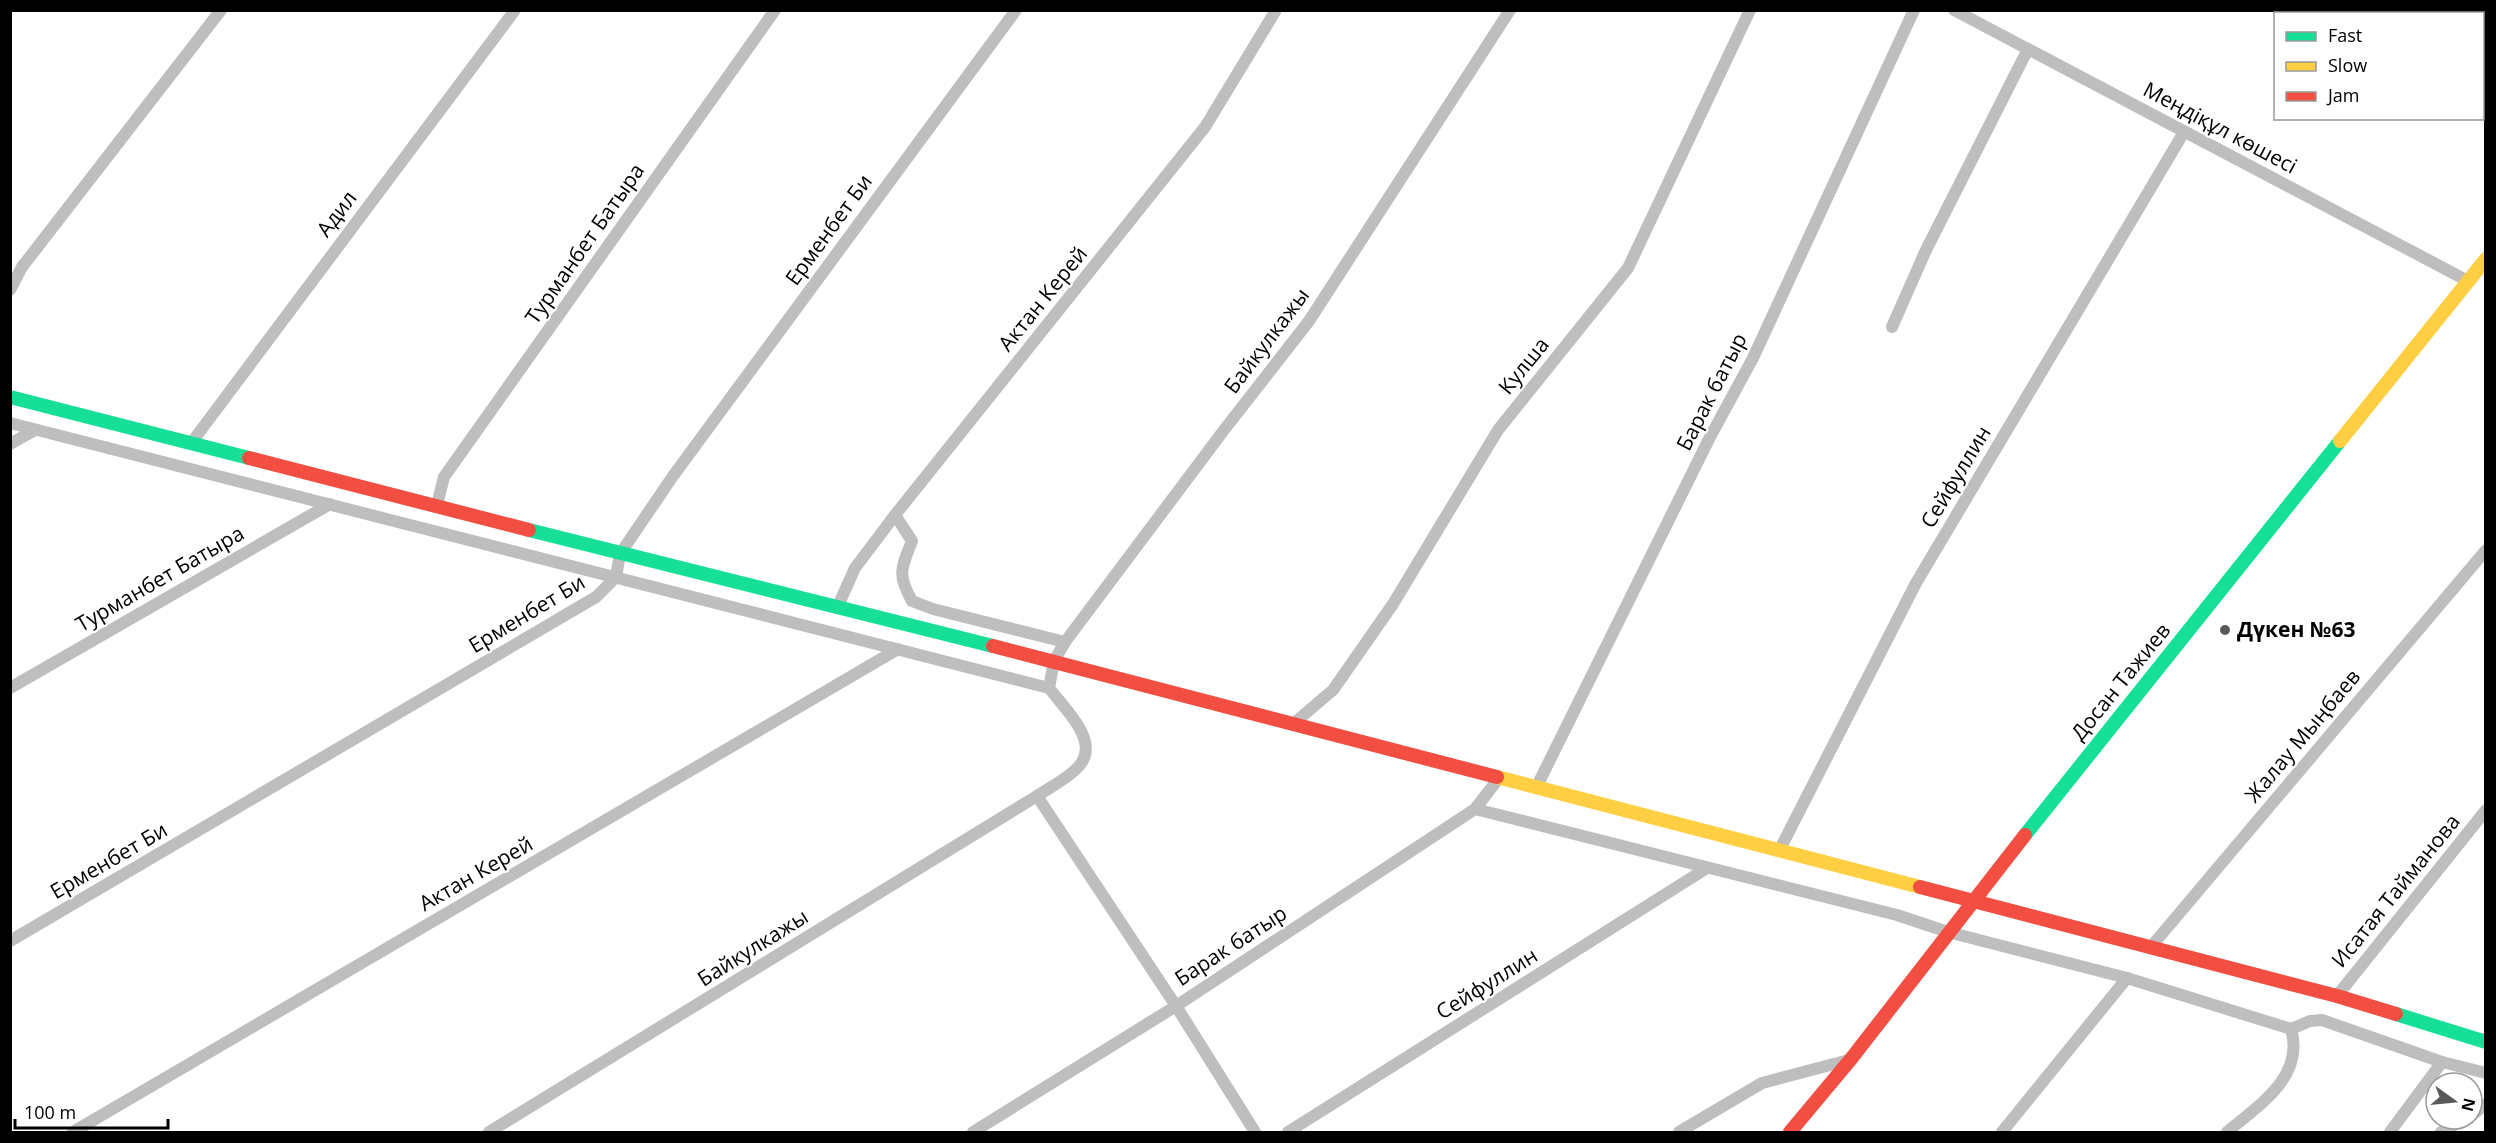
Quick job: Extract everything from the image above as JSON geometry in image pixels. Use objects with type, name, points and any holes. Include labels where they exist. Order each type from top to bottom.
[{"type":"street","points":[[10,290],[22,267],[220,10]]},
{"type":"street","name":"Адил","points":[[192,442],[515,10]]},
{"type":"street","name":"Турманбет Батыра","points":[[437,505],[444,477],[775,10]]},
{"type":"street","name":"Ерменбет Би","points":[[10,941],[596,597],[616,577],[620,554],[673,476],[1016,10]]},
{"type":"street","name":"Актан Керей","points":[[837,608],[855,568],[895,515],[1205,127],[1276,10]]},
{"type":"street","name":"Байкулкажы","points":[[489,1132],[1037,796],[1080,765],[1085,753],[1086,742],[1082,732],[1049,688],[1054,661],[1065,642],[1224,430],[1310,321],[1510,10]]},
{"type":"street","name":"Кулша","points":[[1293,724],[1334,690],[1393,604],[1498,430],[1628,268],[1750,10]]},
{"type":"street","name":"Барак батыр","points":[[1536,788],[1709,439],[1753,358],[1914,10]]},
{"type":"street","name":"Меңдіқұл көшесі","points":[[1954,10],[2468,281]]},
{"type":"street","points":[[1892,327],[1926,250],[2028,49]]},
{"type":"street","name":"Сейфуллин","points":[[1779,851],[1916,583],[2184,132]]},
{"type":"street","name":"Досан Тажиев","points":[[1790,1132],[1851,1059],[1948,932],[2486,258]]},
{"type":"street","points":[[10,397],[437,505],[620,554],[1054,661],[2337,996],[2486,1042]]},
{"type":"street","points":[[10,423],[1049,688]]},
{"type":"street","points":[[10,444],[36,429]]},
{"type":"street","name":"Турманбет Батыра","points":[[10,688],[330,504]]},
{"type":"street","points":[[895,515],[912,542],[901,566],[904,586],[912,602],[1065,642]]},
{"type":"street","name":"Жалау Мыңбаев","points":[[2151,948],[2486,550]]},
{"type":"street","name":"Актан Керей","points":[[73,1132],[898,649]]},
{"type":"street","name":"Барак батыр","points":[[973,1132],[1176,1006],[1475,809],[1498,778]]},
{"type":"street","points":[[1037,796],[1176,1006],[1255,1132]]},
{"type":"street","points":[[1475,809],[1843,900],[1948,932],[2127,978],[2291,1029],[2310,1021],[2322,1020],[2442,1062],[2486,1073]]},
{"type":"street","name":"Исатая Тайманова","points":[[2337,996],[2486,810]]},
{"type":"street","name":"Сейфуллин","points":[[1288,1132],[1707,868]]},
{"type":"street","points":[[2002,1132],[2127,978]]},
{"type":"street","points":[[2227,1132],[2265,1100],[2286,1077],[2294,1060],[2296,1045],[2291,1029]]},
{"type":"street","points":[[1679,1132],[1762,1083],[1851,1059]]},
{"type":"street","points":[[2390,1132],[2442,1062]]},
{"type":"traffic: fast","points":[[10,397],[249,458]]},
{"type":"traffic: fast","points":[[2025,835],[2340,441]]},
{"type":"traffic: fast","points":[[529,530],[993,646]]},
{"type":"traffic: fast","points":[[2396,1014],[2486,1042]]},
{"type":"traffic: slow","points":[[2340,441],[2486,259]]},
{"type":"traffic: slow","points":[[1497,777],[1920,887]]},
{"type":"traffic: jam","points":[[249,458],[529,530]]},
{"type":"traffic: jam","points":[[993,646],[1497,777]]},
{"type":"traffic: jam","points":[[1790,1132],[1851,1059],[2025,835]]},
{"type":"traffic: jam","points":[[1920,887],[2337,996],[2396,1014]]},
{"type":"place","name":"Дүкен №63","points":[[2225,630]]}]
